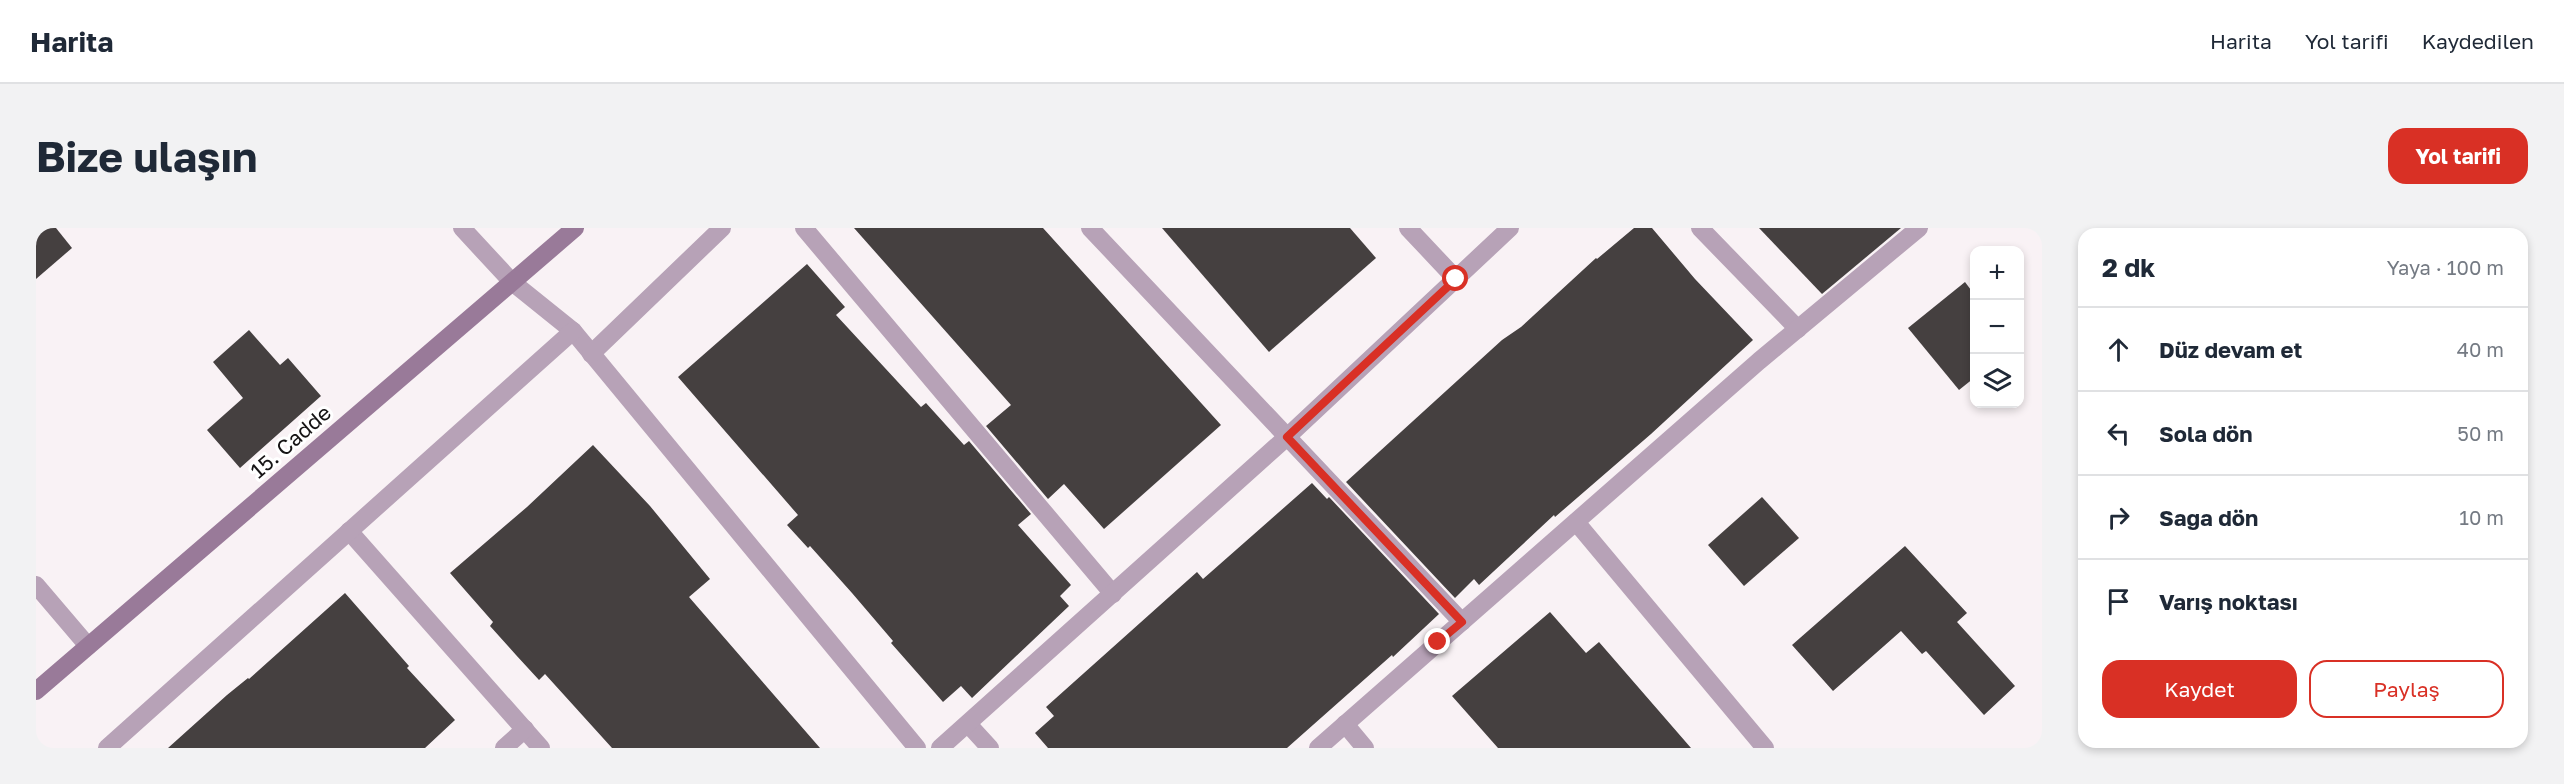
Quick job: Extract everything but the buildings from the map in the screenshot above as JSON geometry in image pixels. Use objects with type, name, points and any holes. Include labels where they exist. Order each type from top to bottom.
[{"type":"main road","name":"15. Cadde","points":[[36,691],[575,228]]},
{"type":"street","points":[[462,228],[512,282],[573,331],[917,748]]},
{"type":"street","points":[[591,354],[722,228]]},
{"type":"street","points":[[804,228],[1113,594]]},
{"type":"street","points":[[1090,228],[1462,622]]},
{"type":"street","points":[[1408,228],[1456,279]]},
{"type":"street","points":[[940,748],[1287,437],[1510,228]]},
{"type":"street","points":[[1700,228],[1798,329]]},
{"type":"street","points":[[1318,748],[1798,329],[1918,228]]},
{"type":"street","points":[[107,748],[573,331]]},
{"type":"street","points":[[1576,522],[1765,748]]},
{"type":"street","points":[[350,531],[541,748]]},
{"type":"street","points":[[36,585],[88,646]]},
{"type":"street","points":[[968,724],[990,748]]},
{"type":"street","points":[[1345,724],[1365,748]]},
{"type":"street","points":[[504,748],[525,729]]},
{"type":"route","points":[[1438,642],[1462,622],[1287,437],[1456,279]]}]
